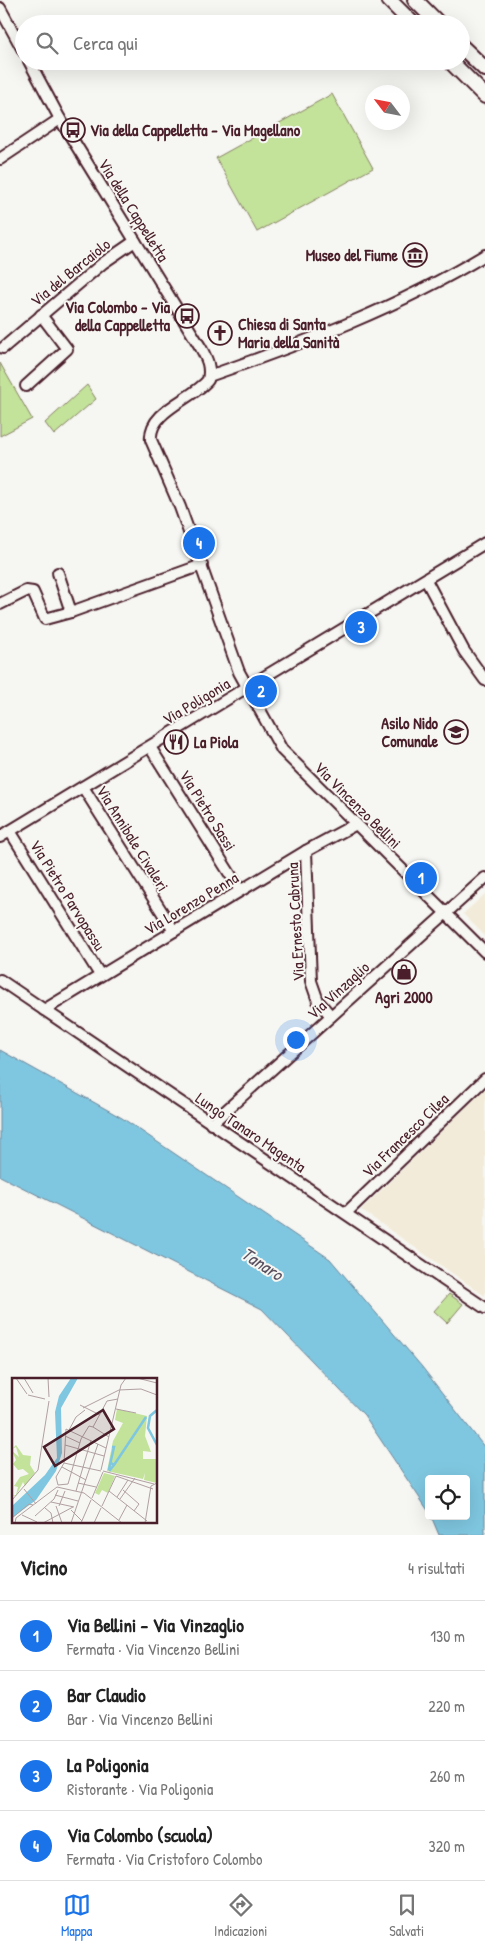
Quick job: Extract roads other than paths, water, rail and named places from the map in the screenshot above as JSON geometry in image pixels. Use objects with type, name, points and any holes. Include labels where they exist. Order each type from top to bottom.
[{"type":"main road","points":[[389,0],[404,15]]},
{"type":"main road","points":[[415,0],[430,15]]},
{"type":"main road","points":[[470,55],[485,69]]},
{"type":"main road","points":[[459,70],[485,96]]},
{"type":"street","points":[[0,8],[15,36]]},
{"type":"street","name":"Via della Cappelletta","points":[[34,70],[60,119],[201,348],[209,363],[209,376]]},
{"type":"street","points":[[0,159],[60,119]]},
{"type":"street","name":"Via del Barcaiolo","points":[[3,348],[103,263],[135,241]]},
{"type":"street","points":[[209,376],[293,347],[329,332],[415,292],[485,255]]},
{"type":"street","name":"Via del Barcaiolo","points":[[26,386],[67,349],[42,315]]},
{"type":"street","name":"Via Vincenzo Bellini","points":[[209,376],[206,383],[157,420],[151,431],[151,440],[180,507],[232,654],[247,688],[286,755],[485,952]]},
{"type":"street","name":"Via Poligonia","points":[[0,837],[485,543]]},
{"type":"street","points":[[0,604],[26,592],[32,592],[45,619],[71,612],[202,565]]},
{"type":"street","points":[[58,573],[71,612]]},
{"type":"street","points":[[426,580],[464,651],[485,680]]},
{"type":"street","name":"Via Pietro Sassi","points":[[150,747],[240,890]]},
{"type":"street","name":"Via Annibale Civaleri","points":[[82,787],[174,931]]},
{"type":"street","name":"Via Lorenzo Penna","points":[[44,1010],[240,890],[356,824]]},
{"type":"street","name":"Via Pietro Parvopassu","points":[[10,831],[100,975]]},
{"type":"street","name":"Via Ernesto Cabruna","points":[[306,851],[311,981],[318,1001],[331,1016]]},
{"type":"street","name":"Via Vinzaglio","points":[[211,1124],[485,878]]},
{"type":"street","name":"Lungo Tanaro Magenta","points":[[0,980],[485,1308]]},
{"type":"street","name":"Via Francesco Cilea","points":[[346,1214],[485,1078]]},
{"type":"water","name":"Tanaro","points":[[0,1050],[122,1118],[330,1259],[422,1367],[485,1448],[485,1535],[439,1535],[433,1520],[470,1520],[470,1475],[425,1475],[425,1506],[364,1415],[262,1309],[0,1176]]},
{"type":"place","name":"Via della Cappelletta - Via Magellano","points":[[73,130]]},
{"type":"place","name":"Museo del Fiume","points":[[415,255]]},
{"type":"place","name":"Via Colombo - Via della Cappelletta","points":[[187,316]]},
{"type":"place","name":"Chiesa di Santa Maria della Sanità","points":[[220,333]]},
{"type":"place","name":"Via Colombo (scuola)","points":[[199,543]]},
{"type":"place","name":"La Poligonia","points":[[361,627]]},
{"type":"place","name":"Bar Claudio","points":[[261,691]]},
{"type":"place","name":"Asilo Nido Comunale","points":[[456,732]]},
{"type":"place","name":"La Piola","points":[[176,742]]},
{"type":"place","name":"Via Bellini - Via Vinzaglio","points":[[421,878]]},
{"type":"place","name":"Agri 2000","points":[[404,972]]}]
